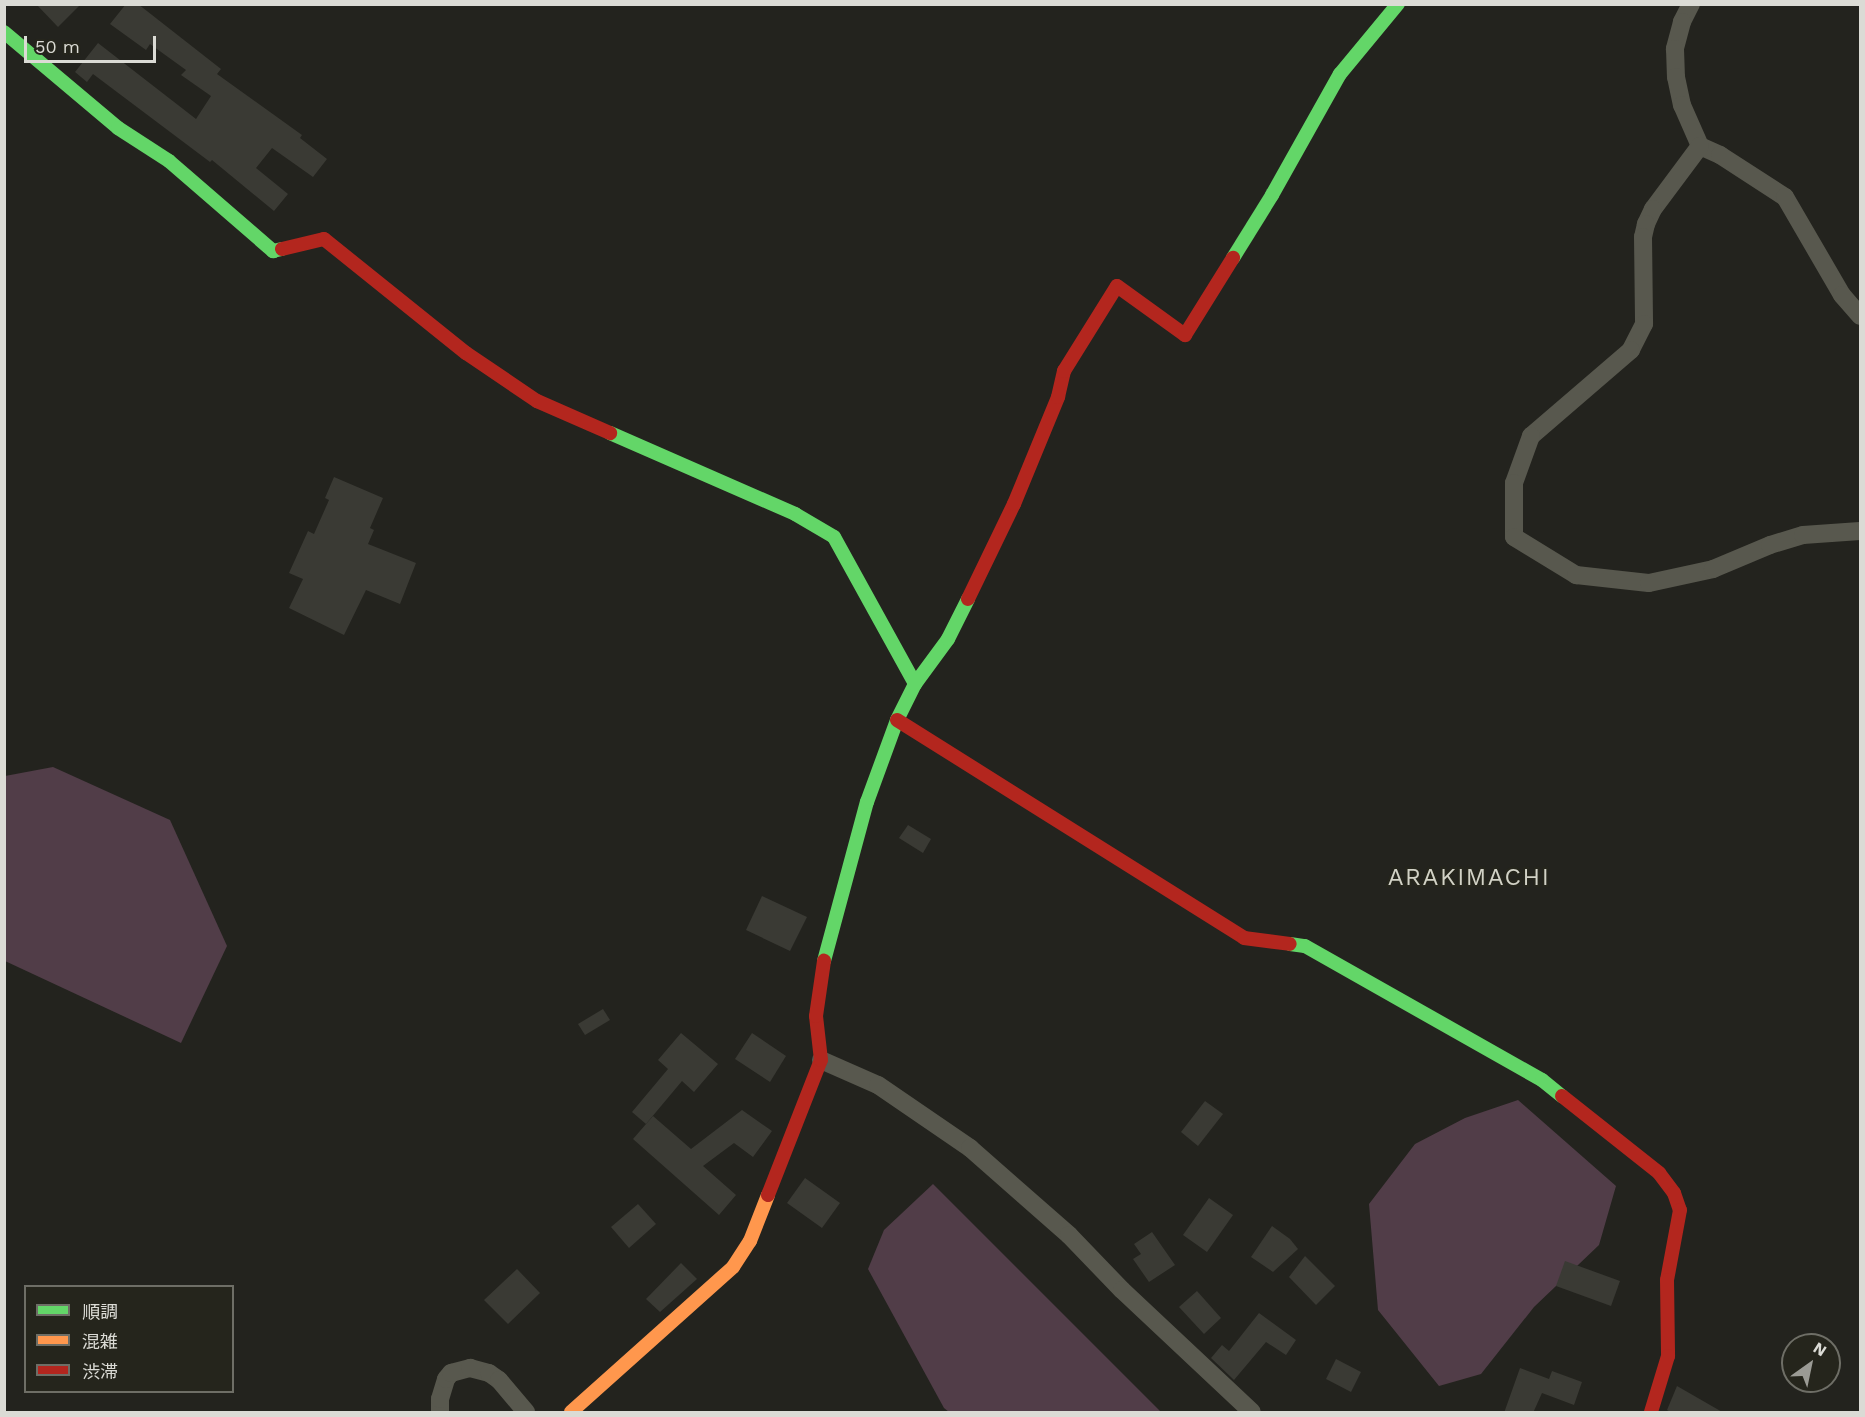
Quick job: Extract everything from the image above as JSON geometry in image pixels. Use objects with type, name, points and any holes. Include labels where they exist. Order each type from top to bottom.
[{"type":"street","points":[[570,1413],[724,1275],[743,1253],[758,1222],[821,1060],[816,1016],[826,951],[867,802],[897,720],[915,684],[948,639],[1014,504],[1058,397],[1064,371],[1117,285],[1185,335],[1272,195],[1340,74],[1398,4]]},
{"type":"street","points":[[1691,4],[1682,22],[1675,49],[1676,77],[1682,105],[1700,146],[1720,155],[1785,197],[1842,295],[1860,316]]},
{"type":"street","points":[[4,32],[118,128],[169,161],[273,251],[324,239],[466,353],[537,401],[702,471],[795,514],[834,537],[915,684]]},
{"type":"street","points":[[1700,146],[1653,210],[1646,224],[1643,237],[1644,324],[1631,350],[1530,436],[1514,483],[1514,537],[1576,575],[1649,583],[1713,569],[1770,545],[1803,535],[1860,531]]},
{"type":"street","points":[[897,720],[1244,938],[1305,946],[1542,1080],[1659,1173],[1674,1192],[1680,1210],[1666,1280],[1668,1356],[1651,1413]]},
{"type":"street","points":[[821,1060],[878,1085],[970,1148],[1069,1235],[1122,1290],[1252,1413]]},
{"type":"street","points":[[440,1413],[440,1399],[446,1379],[451,1373],[470,1368],[489,1373],[499,1380],[526,1413]]},
{"type":"shaded area","points":[[53,767],[170,820],[227,946],[181,1043],[5,961],[5,776]]},
{"type":"shaded area","points":[[1518,1100],[1616,1186],[1599,1245],[1534,1307],[1481,1374],[1439,1386],[1378,1310],[1369,1204],[1415,1144],[1465,1118]]},
{"type":"shaded area","points":[[933,1184],[1161,1412],[949,1412],[944,1408],[868,1269],[884,1230]]},
{"type":"building","points":[[36,4],[81,4],[58,27]]},
{"type":"building","points":[[126,4],[138,4],[221,69],[217,74],[302,135],[300,138],[327,159],[313,177],[272,148],[256,168],[288,194],[274,211],[212,160],[210,162],[93,74],[87,82],[75,72],[98,43],[196,119],[211,96],[181,75],[186,70],[150,44],[146,50],[110,24]]},
{"type":"building","points":[[334,477],[383,498],[370,528],[374,530],[368,544],[416,563],[400,604],[366,590],[344,635],[289,608],[303,579],[289,573],[308,531],[314,534],[329,500],[325,498]]},
{"type":"building","points":[[908,825],[931,839],[923,853],[899,838]]},
{"type":"building","points":[[762,896],[807,917],[790,951],[746,930]]},
{"type":"building","points":[[603,1009],[610,1020],[585,1035],[578,1024]]},
{"type":"building","points":[[681,1033],[718,1064],[694,1092],[682,1081],[646,1124],[632,1112],[668,1069],[658,1060]]},
{"type":"building","points":[[752,1033],[786,1056],[770,1082],[735,1059]]},
{"type":"building","points":[[1205,1101],[1223,1114],[1198,1146],[1181,1132]]},
{"type":"building","points":[[742,1110],[772,1131],[753,1157],[734,1143],[703,1166],[736,1195],[719,1215],[633,1139],[653,1116],[691,1149]]},
{"type":"building","points":[[805,1178],[840,1203],[822,1228],[787,1203]]},
{"type":"building","points":[[1209,1198],[1233,1215],[1207,1252],[1183,1235]]},
{"type":"building","points":[[638,1204],[656,1224],[629,1248],[611,1227]]},
{"type":"building","points":[[1272,1226],[1290,1239],[1298,1249],[1273,1272],[1251,1257]]},
{"type":"building","points":[[1152,1232],[1175,1265],[1149,1282],[1133,1259],[1141,1254],[1134,1244]]},
{"type":"building","points":[[1305,1256],[1335,1286],[1316,1305],[1289,1277]]},
{"type":"building","points":[[1565,1261],[1620,1281],[1611,1306],[1556,1286]]},
{"type":"building","points":[[681,1263],[697,1279],[660,1312],[646,1299]]},
{"type":"building","points":[[517,1269],[540,1293],[508,1324],[484,1300]]},
{"type":"building","points":[[1197,1291],[1221,1318],[1204,1334],[1179,1307]]},
{"type":"building","points":[[1259,1313],[1296,1340],[1286,1355],[1266,1342],[1234,1380],[1211,1358],[1222,1345],[1229,1351]]},
{"type":"building","points":[[1336,1359],[1361,1372],[1351,1392],[1326,1379]]},
{"type":"building","points":[[1520,1368],[1549,1379],[1552,1371],[1582,1382],[1574,1405],[1542,1393],[1533,1413],[1504,1413]]},
{"type":"building","points":[[1677,1386],[1724,1413],[1672,1413],[1667,1410]]},
{"type":"traffic: fast","points":[[1233,258],[1272,195],[1340,74],[1398,4]]},
{"type":"traffic: fast","points":[[4,32],[118,128],[169,161],[273,251],[282,249]]},
{"type":"traffic: fast","points":[[610,433],[795,514],[834,537],[915,684]]},
{"type":"traffic: fast","points":[[824,961],[867,802],[897,720],[915,684],[948,639],[968,599]]},
{"type":"traffic: fast","points":[[1290,944],[1305,946],[1542,1080],[1562,1096]]},
{"type":"traffic: slow","points":[[571,1412],[733,1267],[750,1241],[768,1195]]},
{"type":"traffic: jam","points":[[282,249],[324,239],[466,353],[537,401],[610,433]]},
{"type":"traffic: jam","points":[[968,599],[1014,504],[1058,397],[1064,371],[1117,286],[1185,335],[1233,258]]},
{"type":"traffic: jam","points":[[897,720],[1244,938],[1290,944]]},
{"type":"traffic: jam","points":[[768,1195],[821,1060],[816,1016],[824,961]]},
{"type":"traffic: jam","points":[[1562,1096],[1659,1173],[1674,1193],[1680,1210],[1667,1280],[1668,1356],[1651,1412]]},
{"type":"district","name":"ARAKIMACHI","points":[[1469,878]]}]
